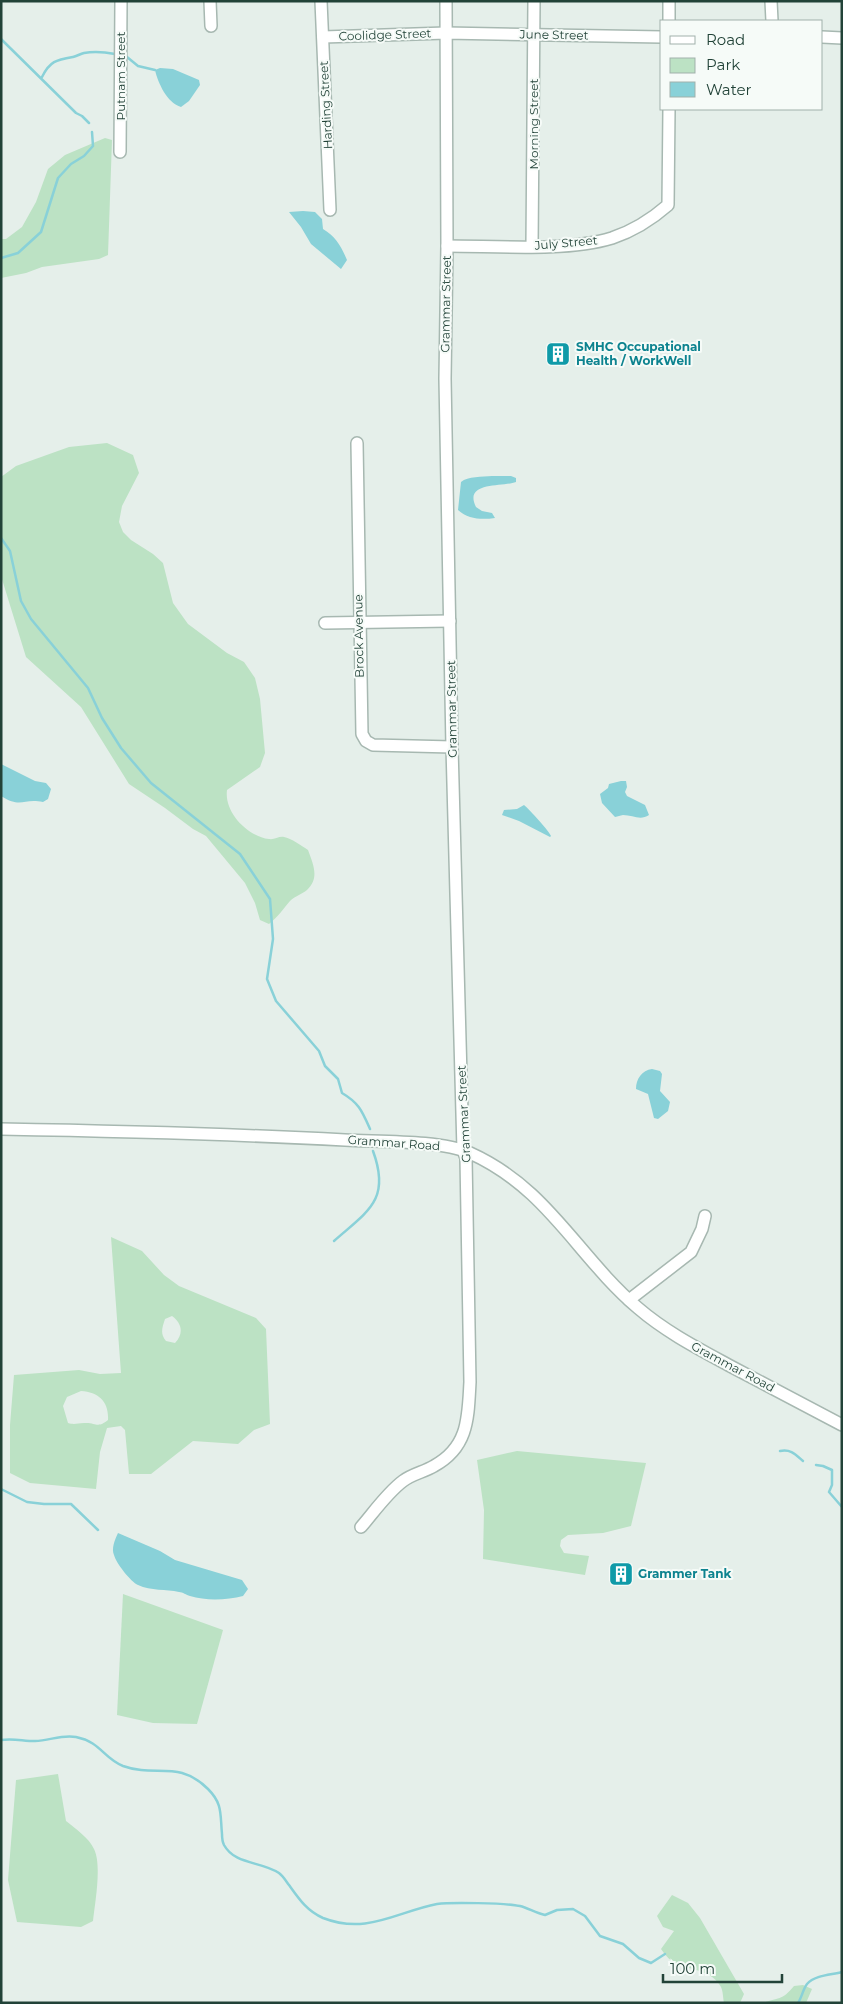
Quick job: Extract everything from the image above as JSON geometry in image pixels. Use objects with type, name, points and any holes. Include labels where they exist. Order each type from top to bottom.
[{"type":"street","name":"Putnam Street","points":[[120,152],[121,1]]},
{"type":"street","points":[[210,1],[211,26]]},
{"type":"street","name":"Harding Street","points":[[321,1],[330,210]]},
{"type":"street","name":"Grammar Street","points":[[361,1527],[402,1482],[437,1464],[452,1452],[461,1441],[468,1417],[470,1382],[466,1158],[464,1150],[452,747],[445,379],[448,246],[446,1]]},
{"type":"street","name":"Morning Street","points":[[532,246],[534,1]]},
{"type":"street","points":[[669,1],[669,20]]},
{"type":"street","points":[[771,1],[772,20]]},
{"type":"street","name":"Coolidge Street","points":[[323,37],[446,33]]},
{"type":"street","name":"June Street","points":[[446,33],[660,37]]},
{"type":"street","points":[[823,37],[842,38]]},
{"type":"street","name":"July Street","points":[[448,246],[568,245],[612,238],[652,219],[668,205],[670,110]]},
{"type":"street","name":"Brock Avenue","points":[[356,443],[361,729],[364,738],[369,744],[380,746],[452,747]]},
{"type":"street","points":[[325,623],[450,621]]},
{"type":"street","name":"Grammar Road","points":[[1,1129],[274,1136],[427,1144],[464,1150],[500,1168],[522,1184],[630,1300],[655,1321],[690,1344],[842,1426]]},
{"type":"street","points":[[630,1300],[691,1252],[702,1229],[705,1216]]},
{"type":"green space","points":[[105,138],[112,140],[108,255],[99,259],[42,267],[26,273],[1,278],[1,239],[6,239],[22,227],[36,202],[48,169],[65,155]]},
{"type":"green space","points":[[107,443],[133,455],[139,473],[122,506],[119,522],[123,532],[163,563],[173,603],[188,624],[227,653],[244,662],[255,678],[260,699],[265,753],[260,767],[227,790],[229,807],[239,822],[253,833],[269,839],[287,838],[308,850],[314,871],[313,881],[307,890],[290,901],[269,924],[260,920],[255,903],[245,883],[206,836],[129,784],[81,707],[26,657],[1,576],[1,477],[16,466],[69,447]]},
{"type":"green space","points":[[111,1237],[142,1251],[164,1275],[179,1286],[256,1318],[266,1329],[270,1424],[254,1430],[238,1444],[193,1441],[151,1474],[129,1474],[125,1430],[121,1426],[107,1428],[100,1452],[96,1489],[30,1483],[10,1473],[10,1425],[14,1375],[79,1370],[100,1374],[121,1373]],"holes":[[[172,1316],[178,1322],[181,1329],[180,1336],[175,1343],[166,1341],[162,1333],[165,1319]],[[81,1391],[93,1393],[102,1399],[107,1408],[108,1420],[99,1425],[68,1423],[63,1406],[67,1397]]]},
{"type":"green space","points":[[517,1451],[646,1463],[631,1526],[603,1533],[568,1535],[561,1540],[560,1546],[564,1553],[589,1556],[585,1575],[483,1559],[484,1510],[477,1460]]},
{"type":"green space","points":[[123,1594],[223,1630],[197,1724],[153,1723],[117,1715]]},
{"type":"green space","points":[[58,1774],[66,1821],[89,1841],[94,1849],[98,1864],[93,1921],[81,1927],[17,1922],[8,1880],[16,1780]]},
{"type":"green space","points":[[672,1895],[688,1903],[700,1918],[744,1994],[740,2003],[724,2003],[721,1987],[713,1978],[708,1974],[676,1963],[668,1958],[661,1949],[674,1931],[663,1927],[657,1916]]},
{"type":"green space","points":[[803,1985],[812,1989],[806,2003],[763,2003],[780,1998],[794,1986]]},
{"type":"water","points":[[160,68],[173,69],[199,80],[200,85],[189,101],[181,107],[167,97],[158,81],[155,70]]},
{"type":"water","points":[[289,212],[315,212],[322,219],[323,229],[340,246],[347,260],[341,269],[311,244]]},
{"type":"water","points":[[511,476],[516,478],[516,482],[486,487],[475,493],[473,499],[476,507],[482,511],[492,513],[495,518],[475,518],[458,510],[461,482],[471,478]]},
{"type":"water","points":[[1,764],[35,781],[46,783],[51,789],[48,799],[43,802],[18,803],[1,796]]},
{"type":"water","points":[[626,781],[627,787],[625,792],[627,796],[645,805],[649,815],[643,818],[623,815],[615,817],[602,803],[600,794],[608,788],[609,784]]},
{"type":"water","points":[[524,805],[547,830],[550,837],[519,821],[502,815],[504,810],[517,809]]},
{"type":"water","points":[[652,1069],[660,1071],[662,1074],[660,1091],[670,1102],[668,1111],[658,1119],[654,1118],[648,1094],[636,1089],[640,1076],[645,1071]]},
{"type":"water","points":[[118,1533],[160,1551],[175,1560],[242,1580],[248,1589],[243,1596],[210,1599],[196,1598],[180,1592],[138,1585],[128,1576],[113,1553]]},
{"type":"waterway","points":[[1,39],[76,113],[89,123]]},
{"type":"waterway","points":[[42,77],[51,64],[58,60],[88,52],[115,54]]},
{"type":"waterway","points":[[127,57],[138,66],[155,70]]},
{"type":"waterway","points":[[1,258],[18,253],[41,232],[58,178],[71,164],[84,156],[93,146],[92,132]]},
{"type":"waterway","points":[[1,538],[10,551],[21,601],[31,619],[88,688],[102,718],[121,748],[151,783],[240,854],[270,899],[273,939],[267,979],[276,1001],[319,1051],[325,1066],[338,1079],[342,1093],[359,1108],[370,1129]]},
{"type":"waterway","points":[[334,1241],[366,1212],[378,1193],[378,1168],[373,1151]]},
{"type":"waterway","points":[[780,1451],[790,1451],[803,1461]]},
{"type":"waterway","points":[[816,1465],[832,1470],[832,1485],[829,1492],[842,1507]]},
{"type":"waterway","points":[[1,1489],[27,1502],[71,1504],[98,1530]]},
{"type":"waterway","points":[[1,1740],[35,1741],[66,1736],[76,1737],[97,1746],[116,1763],[123,1766],[187,1774],[213,1794],[221,1815],[222,1841],[229,1851],[241,1859],[279,1873],[304,1904],[312,1912],[323,1918],[339,1923],[368,1923],[444,1903],[513,1905],[545,1915],[557,1910],[573,1909],[585,1916],[600,1936],[623,1944],[639,1958],[651,1963],[665,1954]]},
{"type":"waterway","points":[[798,2003],[810,1981],[842,1972]]},
{"type":"place","name":"SMHC Occupational Health / WorkWell","points":[[558,354]]},
{"type":"place","name":"Grammer Tank","points":[[621,1574]]}]
